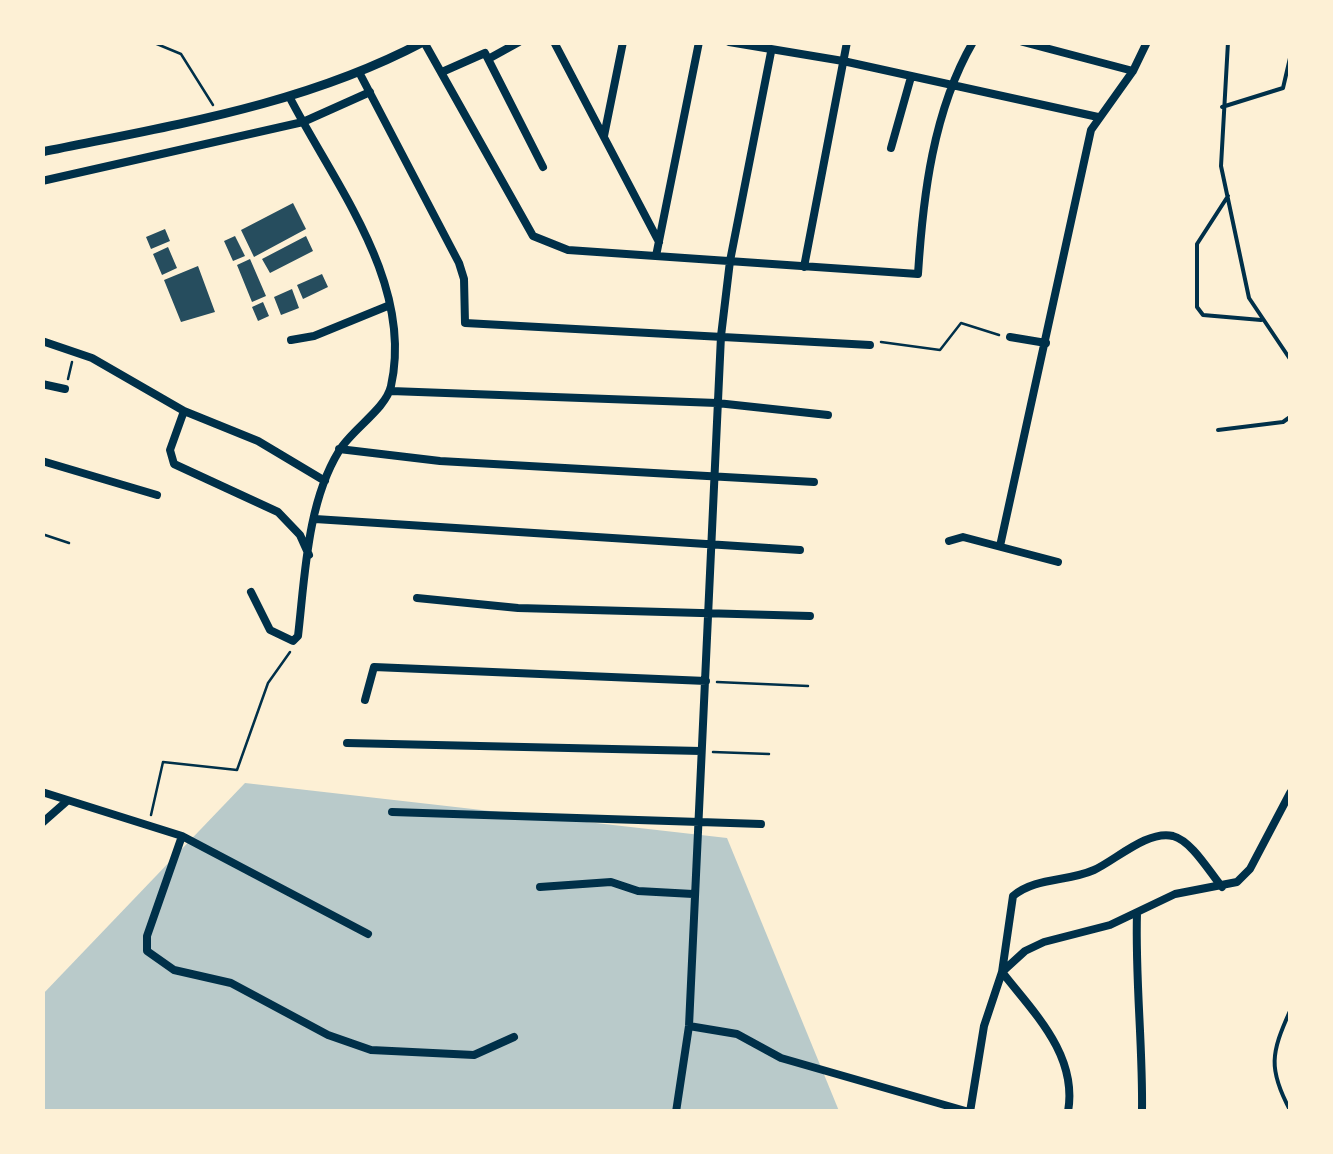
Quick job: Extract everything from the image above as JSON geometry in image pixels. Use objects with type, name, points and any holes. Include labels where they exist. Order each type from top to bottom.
[{"type":"street","points":[[42,152],[290,98],[360,74],[423,42],[533,236],[546,245],[918,274],[920,228],[949,86],[974,42]]},
{"type":"street","points":[[442,72],[519,42]]},
{"type":"street","points":[[554,42],[658,242]]},
{"type":"street","points":[[604,137],[623,42]]},
{"type":"street","points":[[656,256],[699,42]]},
{"type":"street","points":[[729,42],[843,61],[1098,117]]},
{"type":"street","points":[[804,266],[846,42]]},
{"type":"street","points":[[1023,42],[1133,71]]},
{"type":"street","points":[[1000,546],[1091,130],[1133,71],[1147,42]]},
{"type":"street","points":[[676,1112],[688,1026],[722,336],[730,261],[771,52]]},
{"type":"street","points":[[488,56],[543,167]]},
{"type":"street","points":[[360,74],[459,262],[466,298],[465,323],[870,345]]},
{"type":"street","points":[[890,148],[911,78]]},
{"type":"street","points":[[42,181],[303,122],[370,92]]},
{"type":"street","points":[[251,592],[270,630],[293,641],[298,636],[324,480],[339,449],[391,391],[386,282],[290,98]]},
{"type":"street","points":[[291,340],[314,336],[390,304]]},
{"type":"street","points":[[1010,337],[1046,343]]},
{"type":"street","points":[[42,341],[75,351],[147,386],[184,412],[258,441],[324,480]]},
{"type":"street","points":[[42,384],[65,390]]},
{"type":"street","points":[[391,391],[717,403],[828,415]]},
{"type":"street","points":[[184,412],[170,450],[174,464],[278,512],[300,534],[309,555]]},
{"type":"street","points":[[339,449],[505,465],[814,482]]},
{"type":"street","points":[[42,461],[157,496]]},
{"type":"street","points":[[315,519],[800,550]]},
{"type":"street","points":[[950,541],[963,537],[1058,562]]},
{"type":"street","points":[[417,598],[488,606],[810,616]]},
{"type":"street","points":[[365,700],[374,667],[706,681]]},
{"type":"street","points":[[347,743],[701,751]]},
{"type":"street","points":[[42,792],[182,836],[368,934]]},
{"type":"street","points":[[1002,972],[1025,951],[1044,942],[1138,913],[1174,894],[1237,882],[1250,868],[1290,793]]},
{"type":"street","points":[[42,822],[67,801]]},
{"type":"street","points":[[392,812],[761,824]]},
{"type":"street","points":[[182,836],[147,936],[147,951],[156,961],[174,970],[231,983],[328,1035],[372,1050],[474,1056],[514,1037]]},
{"type":"street","points":[[688,1026],[737,1034],[781,1058],[969,1112],[984,1026],[1002,972],[1013,896],[1027,885],[1089,872],[1128,849],[1164,836],[1184,842],[1222,887]]},
{"type":"street","points":[[540,888],[611,882],[638,891],[693,894]]},
{"type":"street","points":[[1138,913],[1135,978],[1143,1060],[1142,1112]]},
{"type":"street","points":[[1002,972],[1051,1036],[1064,1060],[1068,1112]]},
{"type":"lane","points":[[1228,42],[1219,143],[1228,196],[1250,298],[1290,359]]},
{"type":"lane","points":[[1222,107],[1283,88],[1290,58]]},
{"type":"lane","points":[[1228,196],[1197,244],[1196,307],[1203,314],[1261,320]]},
{"type":"lane","points":[[1218,430],[1283,422],[1290,417]]},
{"type":"lane","points":[[1290,1011],[1275,1044],[1274,1080],[1290,1110]]},
{"type":"path","points":[[152,42],[181,54],[218,115]]},
{"type":"path","points":[[870,345],[894,341],[912,349],[940,350],[961,323],[1010,337]]},
{"type":"path","points":[[65,390],[75,351]]},
{"type":"path","points":[[42,534],[69,543]]},
{"type":"path","points":[[149,826],[164,762],[237,770],[259,704],[288,658],[293,641]]},
{"type":"path","points":[[706,681],[808,686]]},
{"type":"path","points":[[701,751],[769,754]]},
{"type":"shaded area","points":[[245,783],[727,838],[839,1111],[43,1111],[42,995]]},
{"type":"building","points":[[293,203],[306,229],[254,257],[241,230]]},
{"type":"building","points":[[165,229],[170,241],[151,249],[146,237]]},
{"type":"building","points":[[235,236],[245,256],[233,261],[224,241]]},
{"type":"building","points":[[306,236],[313,251],[270,273],[262,259]]},
{"type":"building","points":[[168,247],[177,268],[162,275],[153,254]]},
{"type":"building","points":[[250,259],[266,296],[252,302],[237,265]]},
{"type":"building","points":[[198,266],[215,312],[181,322],[164,280]]},
{"type":"building","points":[[322,274],[328,287],[303,299],[297,285]]},
{"type":"building","points":[[292,289],[299,308],[281,315],[274,297]]},
{"type":"building","points":[[263,302],[269,316],[258,321],[252,307]]}]
